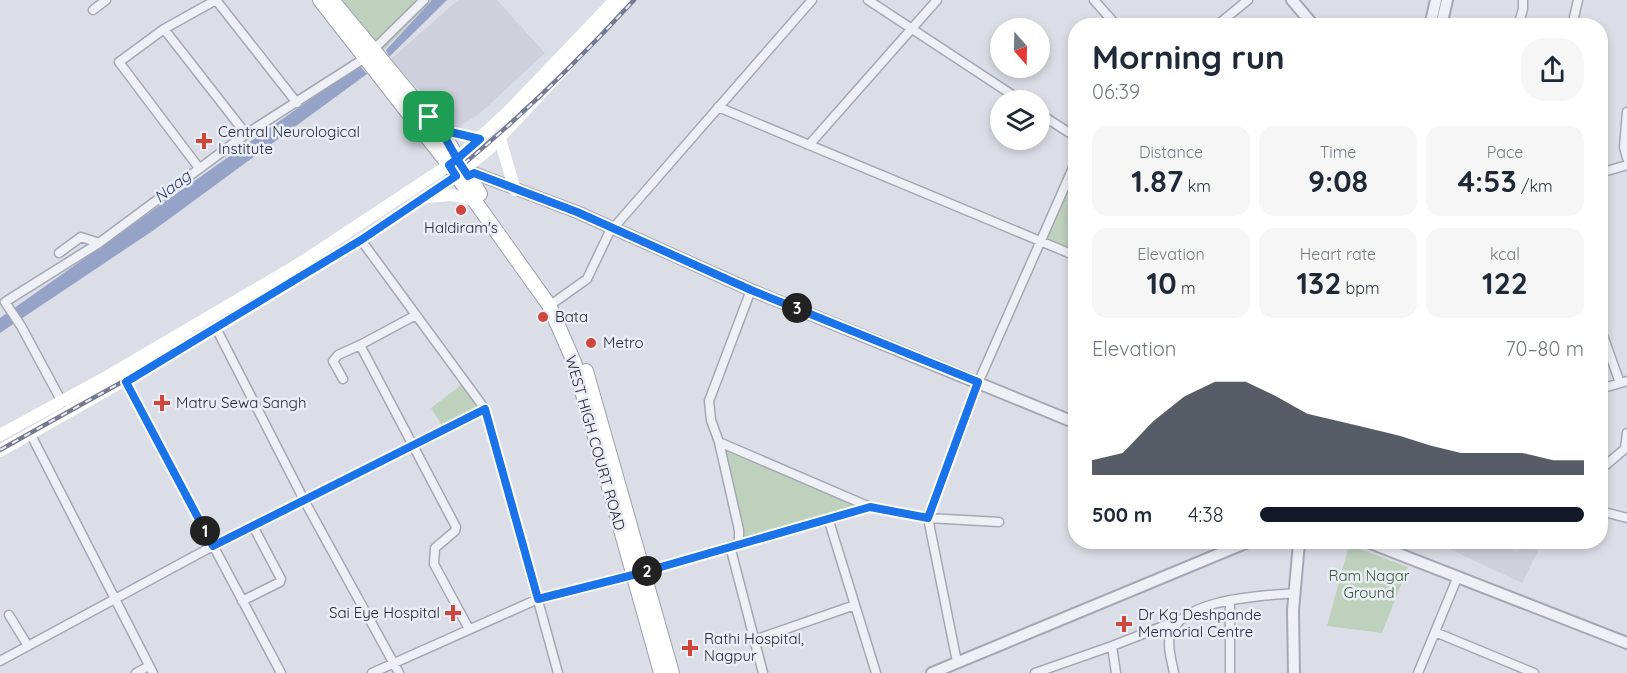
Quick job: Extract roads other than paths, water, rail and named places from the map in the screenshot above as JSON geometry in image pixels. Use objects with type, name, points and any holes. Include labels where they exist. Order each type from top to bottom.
[{"type":"main road","name":"WEST HIGH COURT ROAD","points":[[320,0],[443,134],[474,200],[549,305],[574,362],[672,673]]},
{"type":"main road","name":"WEST HIGH COURT ROAD","points":[[332,0],[368,54],[556,301],[582,357],[639,574],[661,673]]},
{"type":"main road","points":[[0,435],[62,402],[459,171],[480,139],[615,0]]},
{"type":"main road","points":[[0,451],[126,382],[361,240],[459,171],[500,138],[628,0]]},
{"type":"main road","points":[[429,117],[446,131],[480,139]]},
{"type":"main road","points":[[500,138],[515,189]]},
{"type":"main road","points":[[421,198],[452,195],[474,200]]},
{"type":"street","points":[[93,10],[106,0]]},
{"type":"street","points":[[200,168],[118,62],[164,29],[216,0],[297,103]]},
{"type":"street","points":[[62,402],[21,327],[4,305],[99,243],[246,134],[297,103],[368,54],[424,0]]},
{"type":"street","points":[[556,301],[587,279],[612,229],[812,0]]},
{"type":"street","points":[[868,0],[1005,90]]},
{"type":"street","points":[[809,146],[910,28],[937,0]]},
{"type":"street","points":[[1094,0],[1110,18]]},
{"type":"street","points":[[1226,18],[1248,0]]},
{"type":"street","points":[[1292,0],[1307,18]]},
{"type":"street","points":[[1432,18],[1436,0]]},
{"type":"street","points":[[1443,18],[1447,0]]},
{"type":"street","points":[[1520,18],[1523,0]]},
{"type":"street","points":[[1574,18],[1578,0]]},
{"type":"street","points":[[164,29],[246,134]]},
{"type":"street","points":[[718,107],[1068,253]]},
{"type":"street","points":[[1627,112],[1624,147],[1627,158]]},
{"type":"street","points":[[1050,120],[1068,132]]},
{"type":"street","points":[[1608,171],[1627,165]]},
{"type":"street","points":[[459,171],[474,173],[577,212],[751,290],[1068,420]]},
{"type":"street","points":[[957,662],[928,518],[978,382],[1068,179]]},
{"type":"street","points":[[59,253],[81,237],[99,243]]},
{"type":"street","points":[[361,240],[485,409],[558,673]]},
{"type":"street","points":[[739,544],[739,530],[719,442],[711,420],[709,401],[751,290]]},
{"type":"street","points":[[343,379],[333,361],[338,355],[416,315]]},
{"type":"street","points":[[216,328],[304,500],[399,673]]},
{"type":"street","points":[[360,345],[456,526],[455,531],[435,548],[434,564],[469,629]]},
{"type":"street","points":[[1608,346],[1623,382],[1608,387]]},
{"type":"street","points":[[126,382],[281,673]]},
{"type":"street","points":[[0,661],[213,546],[485,409]]},
{"type":"street","points":[[30,433],[151,669],[136,673]]},
{"type":"street","points":[[1608,463],[1626,448],[1627,433]]},
{"type":"street","points":[[719,442],[870,507],[928,518],[999,522]]},
{"type":"street","points":[[372,673],[538,599],[639,574],[870,507]]},
{"type":"street","points":[[1608,514],[1627,518]]},
{"type":"street","points":[[828,519],[876,673]]},
{"type":"street","points":[[242,601],[280,582],[281,579],[253,526]]},
{"type":"street","points":[[730,546],[763,673]]},
{"type":"street","points":[[932,673],[946,670],[957,662],[1231,549]]},
{"type":"street","points":[[1294,673],[1295,593],[1298,549]]},
{"type":"street","points":[[1387,549],[1627,643]]},
{"type":"street","points":[[1418,673],[1458,576]]},
{"type":"street","points":[[1174,673],[1169,639],[1183,616],[1230,600],[1295,593]]},
{"type":"street","points":[[1230,600],[1230,673]]},
{"type":"street","points":[[754,640],[855,605]]},
{"type":"street","points":[[9,615],[28,646]]},
{"type":"street","points":[[1035,673],[1059,669],[1179,620]]},
{"type":"street","points":[[1435,632],[1534,673]]},
{"type":"street","points":[[1112,646],[1116,673]]},
{"type":"water","points":[[432,0],[447,0],[389,57],[386,50]]},
{"type":"water","points":[[359,65],[367,74],[154,230],[0,333],[0,318]]},
{"type":"railway","points":[[0,450],[256,306],[380,228],[458,169],[495,137],[567,70],[634,0]]},
{"type":"place","name":"Central Neurological Institute","points":[[204,141]]},
{"type":"place","name":"Haldiram's","points":[[461,210]]},
{"type":"place","name":"Bata","points":[[543,317]]},
{"type":"place","name":"Metro","points":[[591,343]]},
{"type":"place","name":"Matru Sewa Sangh","points":[[162,403]]},
{"type":"place","name":"Sai Eye Hospital","points":[[453,613]]},
{"type":"place","name":"Dr Kg Deshpande Memorial Centre","points":[[1124,624]]},
{"type":"place","name":"Rathi Hospital, Nagpur","points":[[690,648]]},
{"type":"water label","name":"Naag","points":[[172,186]]},
{"type":"park label","name":"Ram Nagar Ground","points":[[1369,584]]}]
